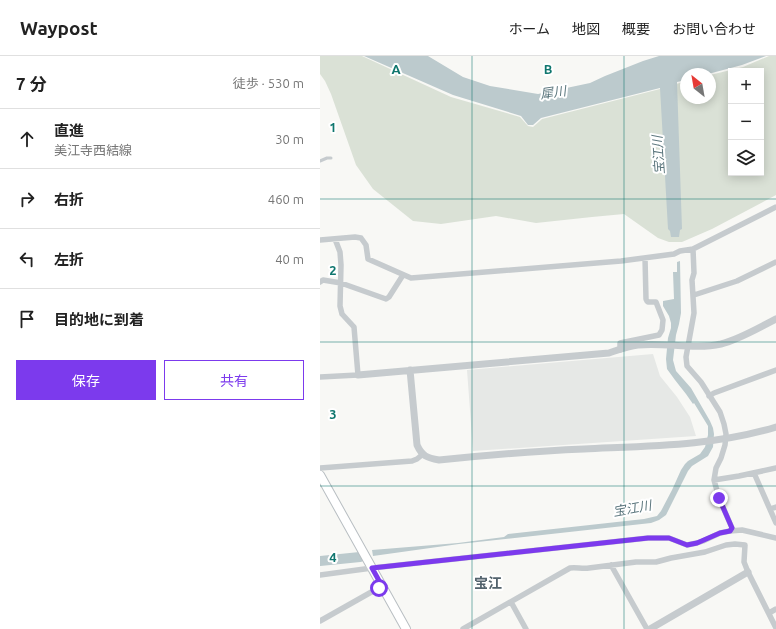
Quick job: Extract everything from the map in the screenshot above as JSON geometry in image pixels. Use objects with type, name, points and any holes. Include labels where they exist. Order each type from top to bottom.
[{"type":"main road","points":[[320,475],[406,629]]},
{"type":"street","points":[[320,240],[355,237],[361,238],[366,244],[368,259],[411,278],[621,261],[674,254],[680,251],[693,249],[776,207]]},
{"type":"street","points":[[335,239],[340,252],[342,264],[340,306],[342,314],[354,327],[358,375]]},
{"type":"street","points":[[693,249],[694,273],[692,280],[694,313],[685,346],[687,366],[701,382],[720,412],[724,424],[726,434],[722,439],[721,458],[716,468],[714,480],[719,498],[732,528],[730,531]]},
{"type":"street","points":[[620,350],[620,342],[640,338],[656,337],[659,336],[662,330],[663,320],[656,302],[647,301],[646,299],[645,258]]},
{"type":"street","points":[[694,295],[737,281],[776,262]]},
{"type":"street","points":[[320,282],[323,280],[341,283],[386,299],[389,297],[402,275]]},
{"type":"street","points":[[320,377],[609,353],[638,345],[685,346],[719,344],[750,333],[776,318]]},
{"type":"street","points":[[410,370],[417,445],[420,452],[430,459],[439,460],[532,452],[649,446],[722,439],[776,427]]},
{"type":"street","points":[[709,396],[776,370]]},
{"type":"street","points":[[320,468],[412,461],[423,454]]},
{"type":"street","points":[[714,480],[776,468]]},
{"type":"street","points":[[754,473],[776,523]]},
{"type":"street","points":[[770,509],[776,506]]},
{"type":"street","points":[[320,575],[648,538],[669,538],[687,545],[697,543],[720,533],[742,530],[776,538]]},
{"type":"street","points":[[463,629],[570,568],[575,567],[582,569],[636,562],[656,562],[705,552],[726,544],[744,545],[744,562],[776,628]]},
{"type":"street","points":[[611,565],[647,629]]},
{"type":"street","points":[[650,629],[748,572]]},
{"type":"street","points":[[320,621],[382,586]]},
{"type":"street","points":[[511,602],[526,629]]},
{"type":"street","points":[[768,613],[776,609]]},
{"type":"lane","points":[[320,161],[326,158],[331,158]]},
{"type":"shaded area","points":[[320,56],[362,56],[451,97],[520,117],[528,126],[533,127],[542,119],[680,83],[680,104],[716,104],[716,74],[728,71],[728,176],[764,176],[764,68],[739,68],[769,56],[776,56],[776,195],[712,229],[682,242],[669,242],[658,238],[624,214],[536,223],[496,216],[441,224],[413,221],[373,189],[356,165],[325,81],[320,74]]},
{"type":"shaded area","points":[[653,354],[660,376],[677,397],[690,417],[696,436],[473,451],[467,370]]},
{"type":"water","name":"犀川","points":[[364,56],[428,56],[463,77],[490,86],[538,94],[590,83],[659,56],[766,56],[742,65],[716,72],[716,68],[680,68],[680,81],[677,82],[682,229],[680,230],[679,237],[671,237],[668,229],[660,88],[541,118],[533,125],[528,125],[521,116],[453,95]]},
{"type":"water","name":"宝江川","points":[[680,261],[681,313],[676,335],[673,360],[676,371],[691,388],[710,421],[714,434],[713,447],[708,456],[692,466],[688,471],[666,515],[651,523],[459,544],[373,556],[372,550],[458,543],[504,537],[508,534],[644,519],[657,516],[672,490],[681,470],[688,461],[700,454],[705,447],[708,435],[708,426],[694,403],[693,404],[667,369],[666,359],[671,323],[663,306],[663,301],[674,299],[673,272],[677,272],[677,262]]},
{"type":"waterway","name":"宝江川","points":[[320,561],[360,557]]},
{"type":"district","name":"宝江","points":[[488,583]]},
{"type":"route","points":[[379,588],[382,586],[372,568],[648,538],[669,538],[687,545],[697,543],[720,533],[730,531],[732,528],[719,498]]}]
